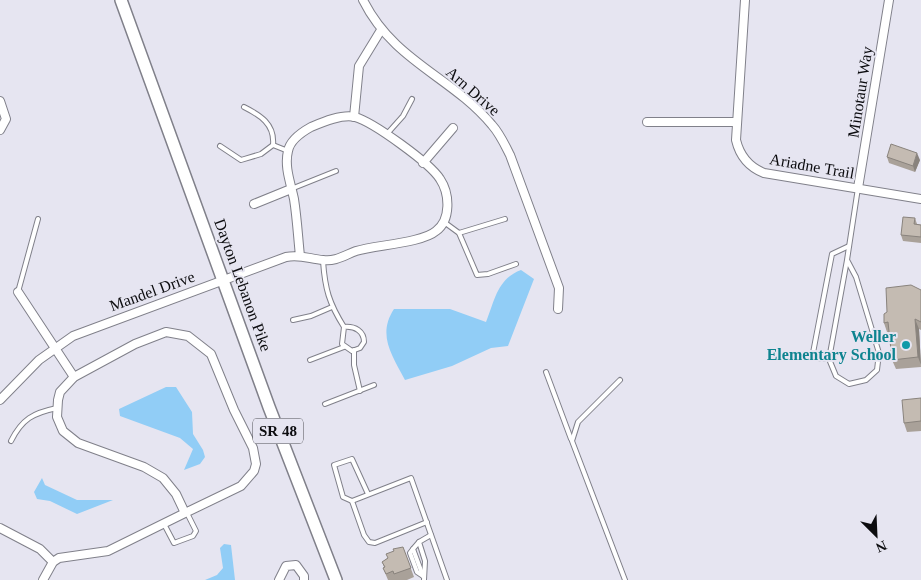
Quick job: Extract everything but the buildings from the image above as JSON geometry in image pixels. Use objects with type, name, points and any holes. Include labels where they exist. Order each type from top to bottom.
[{"type":"main road","name":"Dayton Lebanon Pike","points":[[121,0],[269,407],[336,580]]},
{"type":"street","name":"Arn Drive","points":[[363,0],[381,30],[393,44],[478,110],[501,138],[510,155],[559,288],[558,309]]},
{"type":"street","name":"Ariadne Trail","points":[[745,0],[736,140],[739,151],[749,165],[764,173],[921,198]]},
{"type":"street","name":"Minotaur Way","points":[[858,188],[889,0]]},
{"type":"street","points":[[354,117],[359,66],[381,30]]},
{"type":"street","points":[[0,101],[6,119],[0,130]]},
{"type":"street","points":[[300,256],[287,170],[288,151],[296,137],[308,129],[337,118],[354,117],[386,135],[440,178],[446,192],[447,214],[444,222]]},
{"type":"street","points":[[647,122],[736,122]]},
{"type":"street","points":[[423,163],[453,128]]},
{"type":"street","points":[[254,204],[291,189]]},
{"type":"street","name":"Mandel Drive","points":[[0,400],[28,368],[54,347],[91,328],[286,257],[300,256],[323,260],[335,259],[379,245],[426,237],[437,231],[444,222]]},
{"type":"street","points":[[18,292],[74,377]]},
{"type":"street","points":[[43,580],[53,562],[71,555],[98,554],[108,551],[186,513],[246,482],[256,464],[253,448],[234,410],[211,354],[188,336],[166,332],[135,344],[74,377],[60,392],[57,408],[60,424],[68,436],[88,448],[158,474],[170,486],[186,513]]},
{"type":"street","points":[[0,528],[40,549],[53,562]]},
{"type":"street","points":[[279,580],[286,566],[296,566],[304,576],[304,580]]},
{"type":"lane","points":[[386,135],[403,116],[412,99]]},
{"type":"lane","points":[[244,107],[263,117],[271,132],[273,145]]},
{"type":"lane","points":[[220,146],[241,160],[261,154],[273,145]]},
{"type":"lane","points":[[273,145],[288,151]]},
{"type":"lane","points":[[291,189],[336,170]]},
{"type":"lane","points":[[847,260],[856,277],[879,353],[876,370],[866,380],[849,384],[836,376],[829,359],[858,188]]},
{"type":"lane","points":[[459,233],[505,219]]},
{"type":"lane","points":[[18,292],[38,220]]},
{"type":"lane","points":[[444,222],[459,233],[477,275],[488,274],[516,264]]},
{"type":"lane","points":[[829,359],[812,358],[832,254],[849,246]]},
{"type":"lane","points":[[323,260],[325,288],[332,307],[344,327],[342,338],[344,347]]},
{"type":"lane","points":[[293,320],[332,307]]},
{"type":"lane","points":[[310,360],[344,347],[354,350],[363,346],[362,334],[357,329],[344,327]]},
{"type":"lane","points":[[354,350],[354,365],[360,391]]},
{"type":"lane","points":[[546,372],[625,580]]},
{"type":"lane","points":[[572,441],[578,422],[620,380]]},
{"type":"lane","points":[[325,404],[374,386]]},
{"type":"lane","points":[[11,441],[19,425],[32,415],[57,408]]},
{"type":"lane","points":[[368,494],[352,459],[334,465],[343,498],[352,500],[411,478],[448,580]]},
{"type":"lane","points":[[352,500],[364,535],[369,542],[375,543],[426,522]]},
{"type":"lane","points":[[164,524],[174,543],[183,540],[196,531],[186,513]]},
{"type":"lane","points":[[423,578],[413,549],[419,542],[431,535]]},
{"type":"lane","points":[[419,542],[426,560],[423,578]]},
{"type":"water","points":[[521,270],[534,279],[508,346],[491,348],[452,366],[405,380],[388,345],[387,328],[389,318],[394,309],[450,309],[486,322],[502,285],[513,274]]},
{"type":"water","points":[[166,387],[176,387],[192,412],[193,434],[205,457],[200,464],[184,470],[193,449],[180,438],[120,416],[119,409]]},
{"type":"water","points":[[42,478],[45,485],[77,500],[113,500],[77,514],[50,501],[37,499],[34,492]]},
{"type":"water","points":[[224,544],[231,545],[235,580],[205,580],[217,575],[223,568],[220,548]]},
{"type":"place","name":"Weller Elementary School","points":[[906,345]]}]
